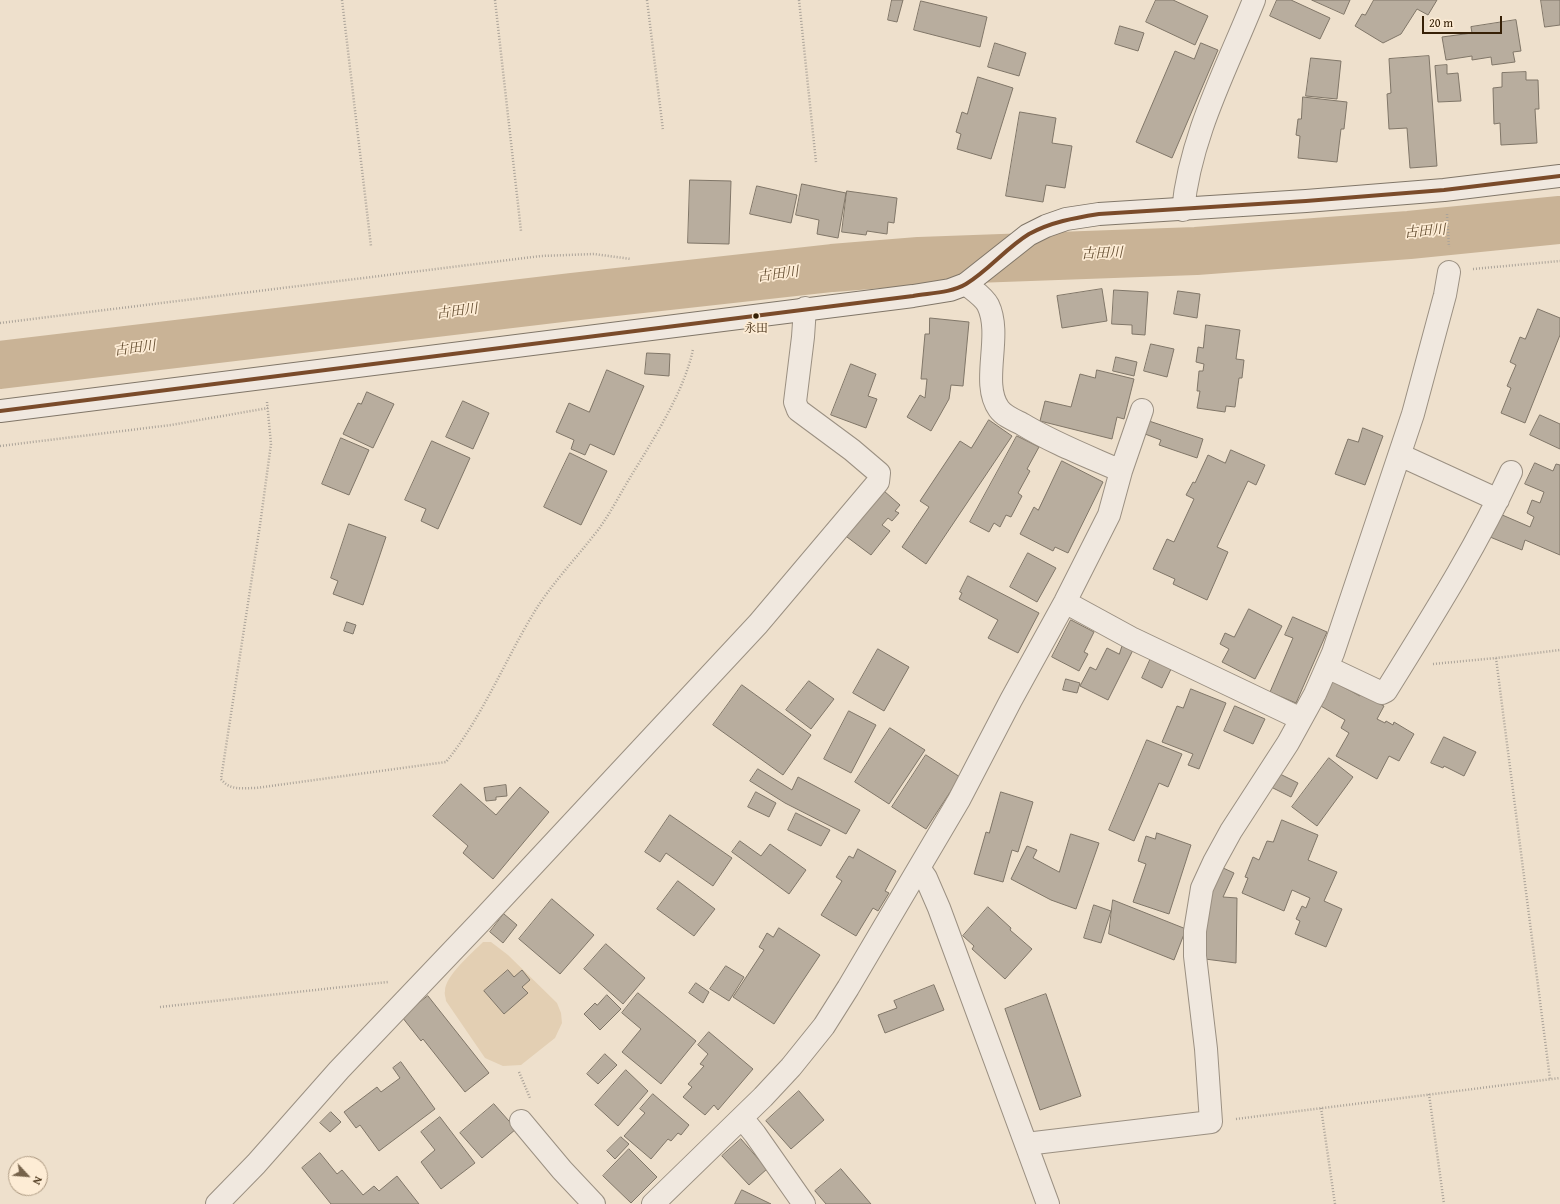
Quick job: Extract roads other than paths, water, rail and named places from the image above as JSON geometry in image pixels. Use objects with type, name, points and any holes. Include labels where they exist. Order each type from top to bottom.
[{"type":"street","points":[[1183,210],[1185,185],[1200,134],[1254,0]]},
{"type":"street","points":[[0,411],[805,308],[913,296],[950,290],[968,282],[1028,235],[1046,226],[1066,219],[1099,214],[1183,210],[1444,190],[1560,176]]},
{"type":"street","points":[[1026,1144],[1211,1122],[1206,1050],[1195,956],[1195,931],[1202,888],[1231,831],[1270,771],[1301,719],[1327,667],[1340,633],[1413,414],[1446,295],[1449,272]]},
{"type":"street","points":[[968,282],[987,304],[993,320],[993,399],[1000,410],[1039,434],[1121,471]]},
{"type":"street","points":[[217,1204],[256,1164],[340,1070],[758,624],[878,482],[879,472],[798,410],[795,402],[805,308]]},
{"type":"street","points":[[654,1204],[792,1067],[824,1026],[848,988],[959,800],[1011,700],[1066,602],[1109,515],[1121,471],[1142,410]]},
{"type":"street","points":[[1400,455],[1498,500]]},
{"type":"street","points":[[1327,667],[1382,693],[1386,691],[1451,584],[1498,500],[1511,472]]},
{"type":"street","points":[[1066,602],[1138,641],[1301,719]]},
{"type":"street","points":[[919,868],[926,878],[938,908],[1048,1204]]},
{"type":"street","points":[[742,1118],[756,1134],[804,1204]]},
{"type":"street","points":[[520,1121],[562,1170],[594,1204]]},
{"type":"waterway","name":"古田川","points":[[0,365],[571,297],[832,268],[919,261],[1196,251],[1409,235],[1560,220]]},
{"type":"place","name":"永田","points":[[756,316]]}]
